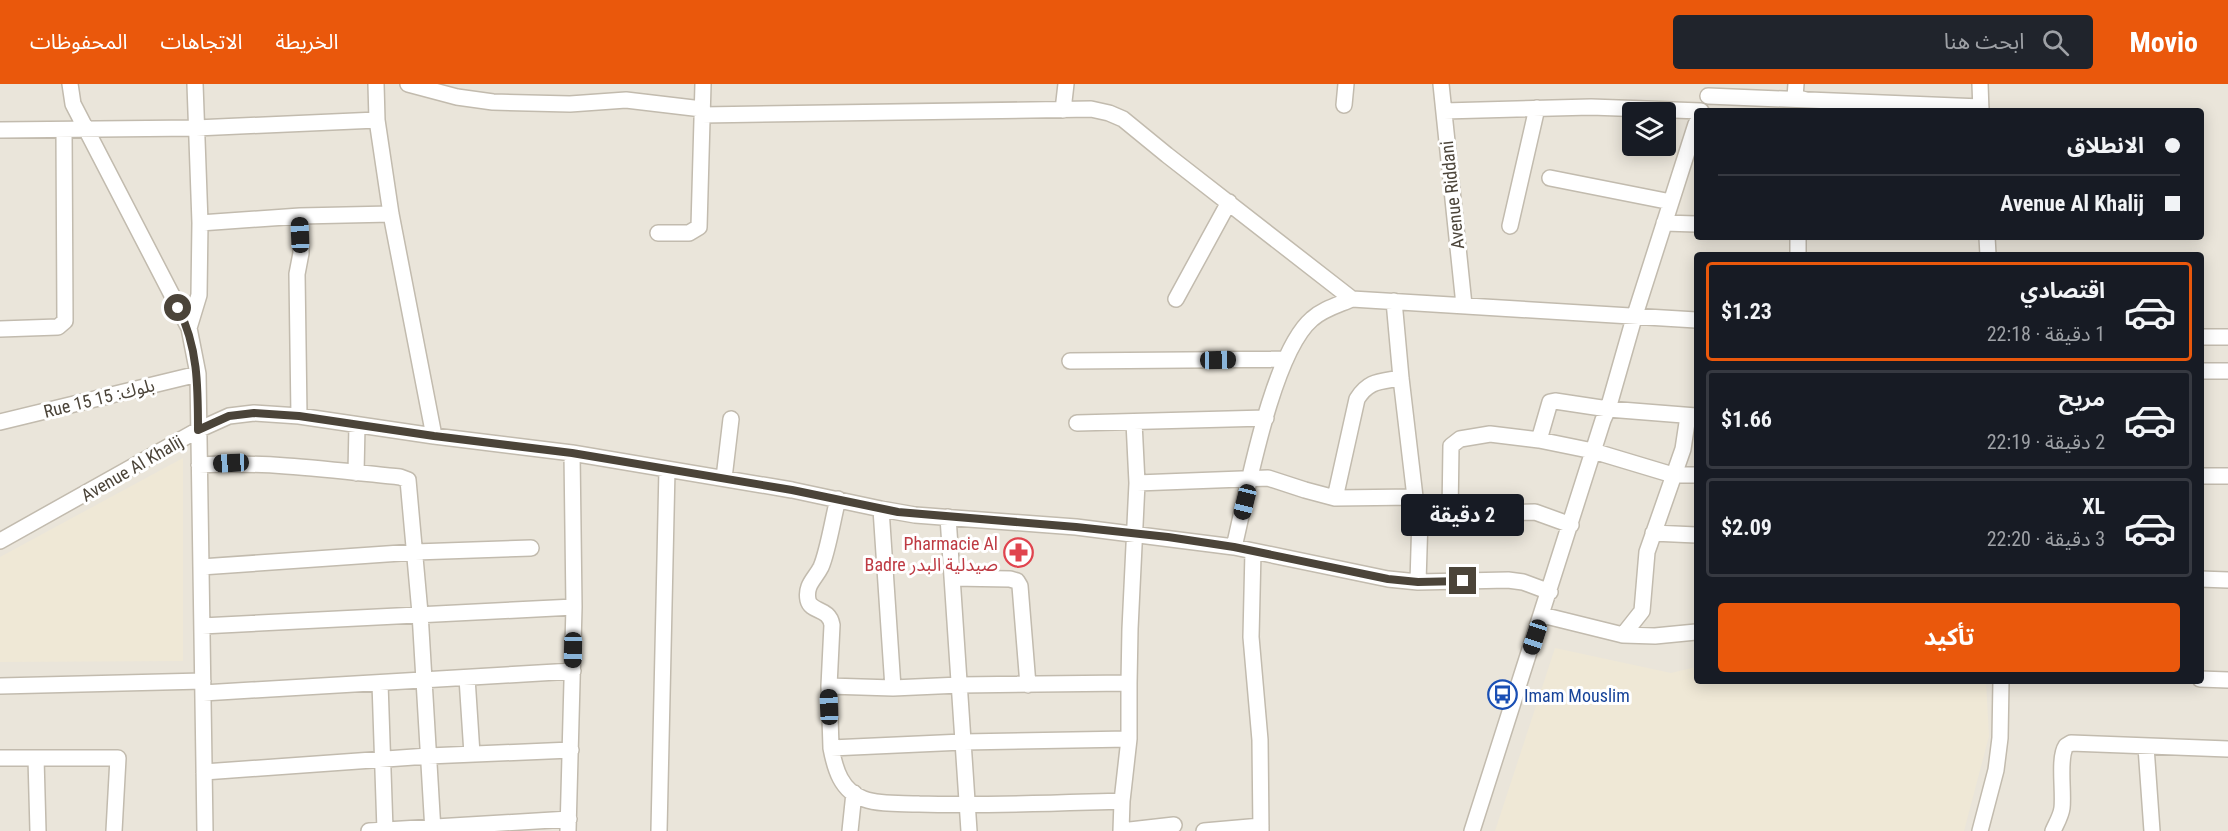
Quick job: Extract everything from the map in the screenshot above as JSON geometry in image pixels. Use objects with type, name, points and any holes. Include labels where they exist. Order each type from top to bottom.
[{"type":"street","points":[[70,84],[73,104],[189,328],[198,374],[205,831]]},
{"type":"street","points":[[189,328],[199,295],[201,223],[195,84]]},
{"type":"street","points":[[376,84],[377,120],[391,214],[434,436]]},
{"type":"street","points":[[408,84],[457,97],[493,102],[570,104],[626,100],[702,112],[1091,109],[1109,113],[1123,119],[1167,156],[1229,201],[1352,299]]},
{"type":"street","points":[[658,233],[689,233],[699,227],[703,84]]},
{"type":"street","points":[[1064,110],[1066,84]]},
{"type":"street","points":[[1344,105],[1346,84]]},
{"type":"street","name":"Avenue Riddani","points":[[1441,84],[1464,305]]},
{"type":"street","points":[[1796,84],[1795,97],[1808,106]]},
{"type":"street","points":[[1980,84],[1981,108]]},
{"type":"street","points":[[1702,108],[1710,90],[1808,106],[1923,108]]},
{"type":"street","points":[[1510,226],[1537,108]]},
{"type":"street","points":[[1444,111],[1537,108],[1694,111]]},
{"type":"street","points":[[0,130],[196,128],[377,120]]},
{"type":"street","points":[[0,329],[58,327],[63,325],[67,317],[64,130]]},
{"type":"street","points":[[1472,831],[1608,410],[1664,223],[1691,156],[1694,137]]},
{"type":"street","points":[[1550,178],[1671,202]]},
{"type":"street","points":[[1176,298],[1229,201]]},
{"type":"street","points":[[201,223],[300,216],[391,214]]},
{"type":"street","points":[[299,416],[297,274],[301,253],[300,216]]},
{"type":"street","points":[[1664,223],[1694,224]]},
{"type":"street","points":[[1234,547],[1266,418],[1286,359],[1295,338],[1311,320],[1324,310],[1352,299],[1694,320]]},
{"type":"street","points":[[1394,301],[1415,496],[1420,517],[1418,582]]},
{"type":"street","points":[[2204,337],[2228,337]]},
{"type":"street","points":[[1070,361],[1286,359]]},
{"type":"street","points":[[2204,370],[2228,371]]},
{"type":"street","name":"Rue 15 بلوك: 15","points":[[0,422],[198,374]]},
{"type":"street","points":[[1335,498],[1357,399],[1362,390],[1371,383],[1401,378]]},
{"type":"street","points":[[1539,440],[1550,402],[1555,401],[1608,410],[1692,416],[1683,449],[1647,552],[1642,611],[1623,635]]},
{"type":"street","name":"Avenue Al Khalij","points":[[0,541],[198,430],[229,416],[254,413],[299,416],[572,453],[838,499],[881,510],[1135,534],[1234,547],[1377,577],[1418,582],[1508,580],[1530,584],[1550,592]]},
{"type":"street","points":[[1077,423],[1266,418]]},
{"type":"street","points":[[724,478],[731,419]]},
{"type":"street","points":[[1134,422],[1137,483],[1130,629],[1129,739],[1121,831],[1174,825]]},
{"type":"street","points":[[356,473],[357,425]]},
{"type":"street","points":[[1450,514],[1451,446],[1460,439],[1490,434],[1539,440],[1593,452],[1673,475],[1694,475]]},
{"type":"street","points":[[369,831],[569,825],[574,607],[572,453]]},
{"type":"street","points":[[199,465],[231,463],[300,466],[400,477],[408,480],[420,613],[432,829]]},
{"type":"street","points":[[659,831],[667,469]]},
{"type":"street","points":[[2204,476],[2228,476]]},
{"type":"street","points":[[1137,483],[1268,478],[1335,498],[1415,496]]},
{"type":"street","points":[[838,499],[821,566],[807,589],[809,603],[826,612],[831,618],[829,686],[831,748],[835,770],[842,783],[864,800],[881,802],[967,806],[1122,801]]},
{"type":"street","points":[[881,510],[893,688]]},
{"type":"street","points":[[1420,517],[1534,512],[1571,525]]},
{"type":"street","points":[[948,517],[969,831]]},
{"type":"street","points":[[1653,533],[1694,536]]},
{"type":"street","points":[[201,567],[415,552],[531,548]]},
{"type":"street","points":[[1204,831],[1261,828],[1260,740],[1251,637],[1253,551]]},
{"type":"street","points":[[953,578],[1017,581],[1020,586],[1028,685]]},
{"type":"street","points":[[2204,579],[2228,580]]},
{"type":"street","points":[[202,626],[420,613],[574,607]]},
{"type":"street","points":[[1542,615],[1623,635],[1655,636],[1694,632]]},
{"type":"street","points":[[0,686],[203,687],[380,683],[573,671]]},
{"type":"street","points":[[467,678],[472,754]]},
{"type":"street","points":[[2204,679],[2228,680]]},
{"type":"street","points":[[829,686],[893,688],[1130,682]]},
{"type":"street","points":[[380,683],[385,830]]},
{"type":"street","points":[[1980,831],[1996,770],[2000,738],[2001,684]]},
{"type":"street","points":[[831,748],[963,742],[1129,739]]},
{"type":"street","points":[[2053,831],[2062,811],[2064,782],[2061,756],[2066,746],[2071,743],[2228,749]]},
{"type":"street","points":[[2146,747],[2152,831]]},
{"type":"street","points":[[204,772],[428,756],[571,750]]},
{"type":"street","points":[[0,758],[118,758],[114,831]]},
{"type":"street","points":[[36,758],[38,831]]},
{"type":"street","points":[[850,831],[854,793]]},
{"type":"street","points":[[2062,811],[2068,831]]},
{"type":"shaded area","points":[[0,84],[2228,84],[2228,831],[0,831]]},
{"type":"shaded area","points":[[183,458],[183,661],[0,662],[0,557]]},
{"type":"shaded area","points":[[1555,648],[1671,673],[1694,667],[1694,684],[1986,684],[1989,736],[1964,831],[1495,831]]},
{"type":"place","name":"Pharmacie Al Badre صيدلية البدر","points":[[1019,553]]},
{"type":"place","name":"Imam Mouslim","points":[[1503,695]]},
{"type":"route","points":[[178,308],[189,328],[198,374],[198,430],[229,416],[254,413],[299,416],[385,430],[572,453],[792,490],[881,510],[1168,537],[1234,547],[1388,579],[1418,582],[1463,581]]}]
